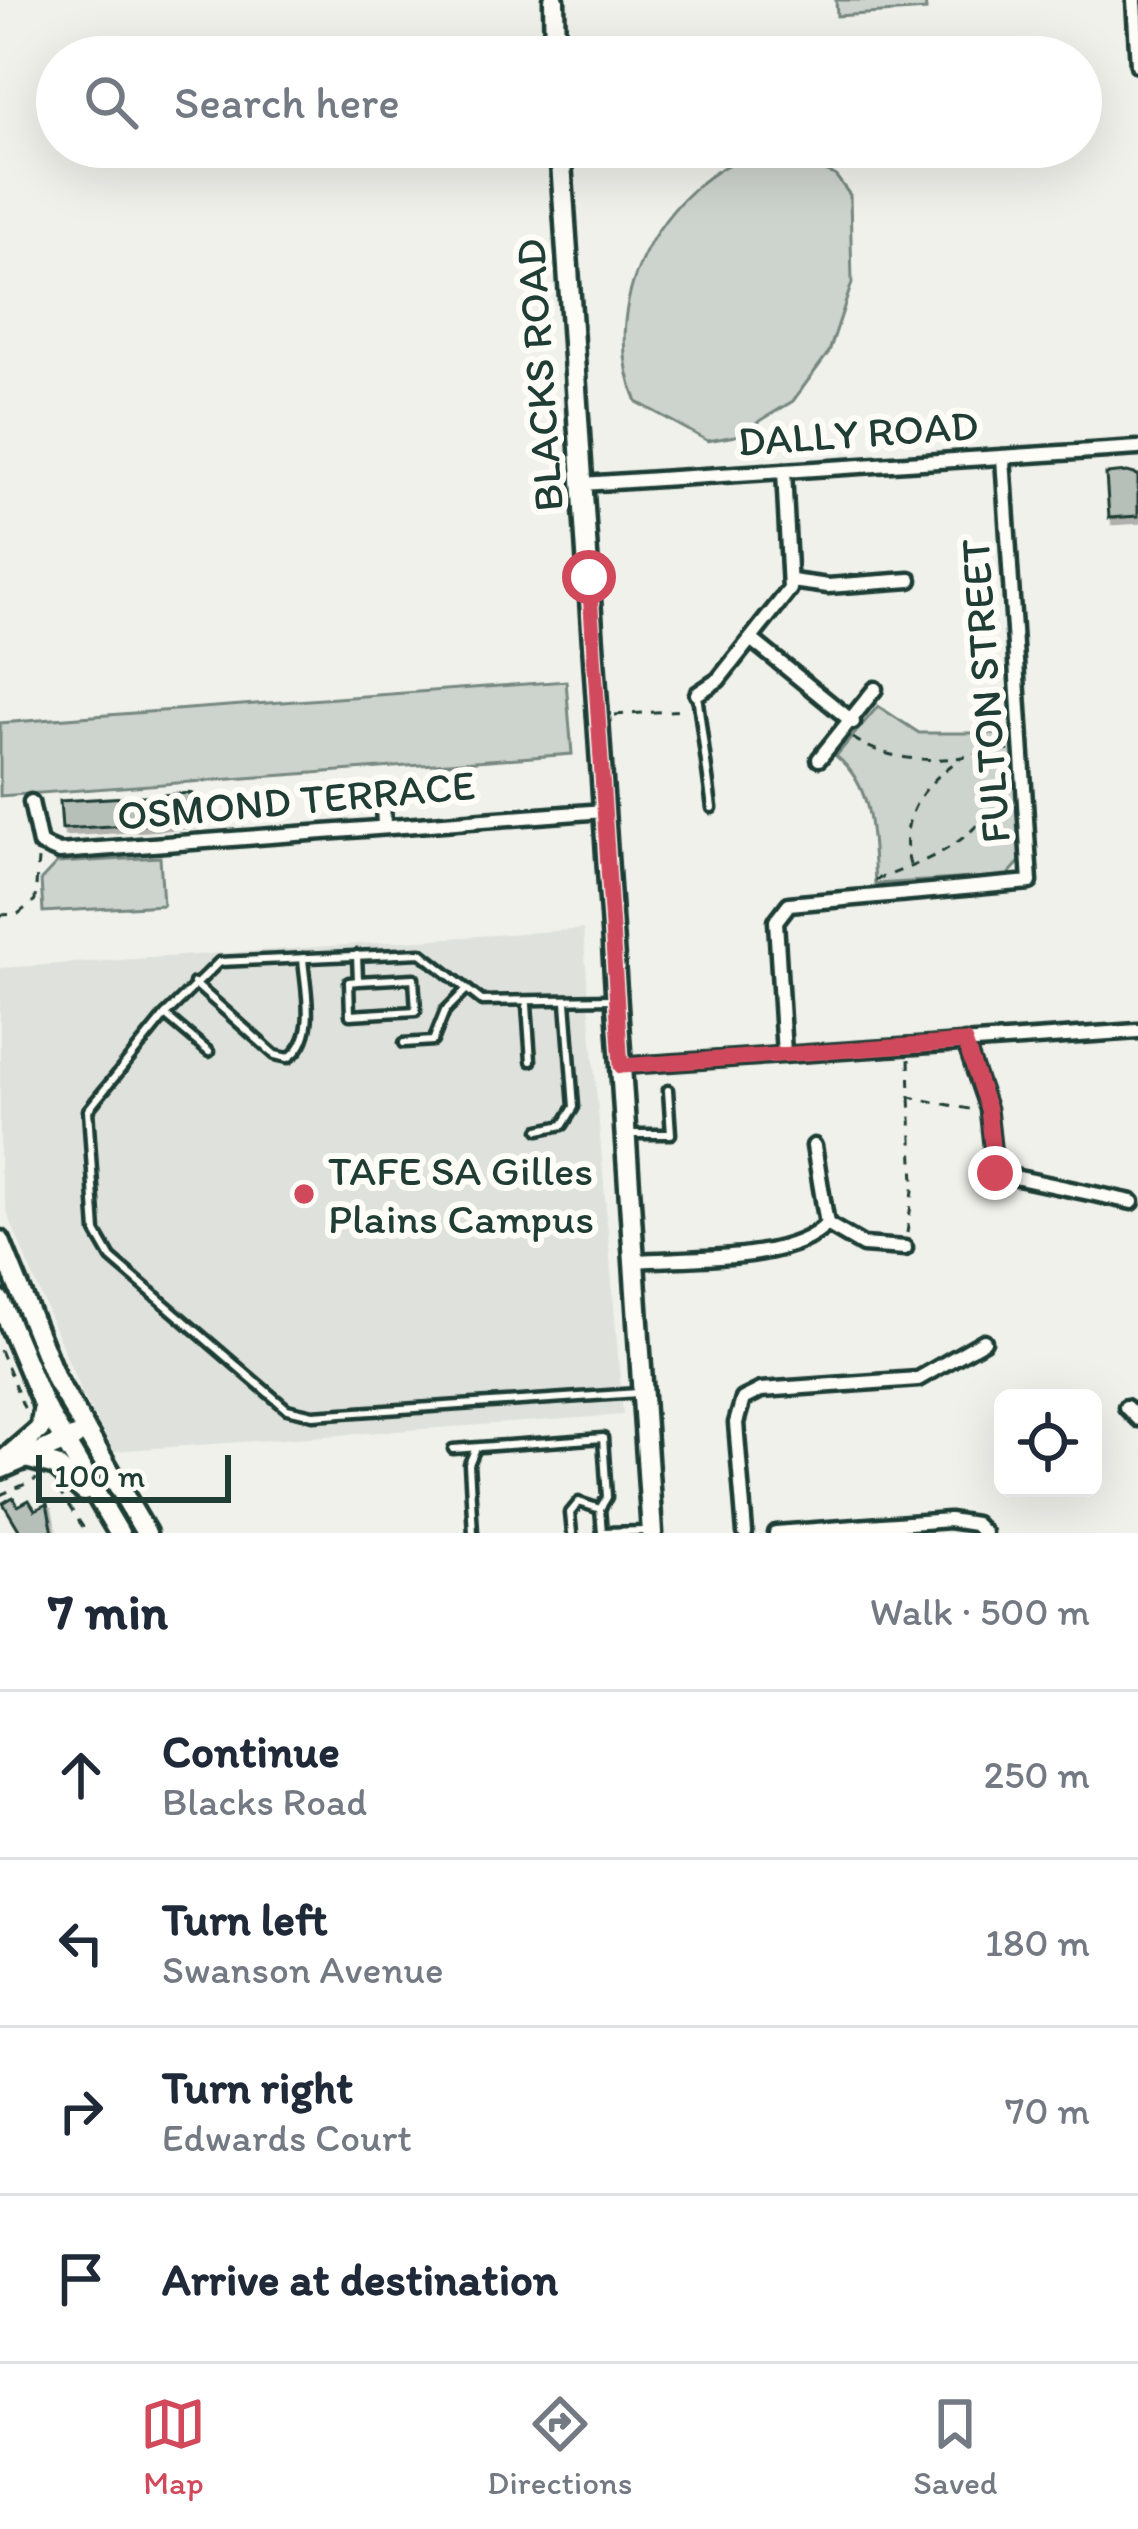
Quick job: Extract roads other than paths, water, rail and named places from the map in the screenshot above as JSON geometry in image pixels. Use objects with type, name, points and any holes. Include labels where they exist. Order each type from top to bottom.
[{"type":"street","points":[[1134,0],[1138,65]]},
{"type":"street","points":[[552,3],[554,36]]},
{"type":"street","name":"BLACKS ROAD","points":[[561,168],[652,1532]]},
{"type":"street","name":"DALLY ROAD","points":[[583,484],[1138,448]]},
{"type":"street","name":"FULTON STREET","points":[[784,1054],[776,921],[789,904],[1030,882],[1003,458]]},
{"type":"street","points":[[698,694],[718,680],[752,640],[792,581],[784,471]]},
{"type":"street","points":[[792,581],[828,586],[910,580]]},
{"type":"street","points":[[752,640],[853,722]]},
{"type":"street","points":[[819,759],[875,689]]},
{"type":"street","points":[[382,790],[384,824]]},
{"type":"street","name":"OSMOND TERRACE","points":[[31,802],[34,832],[47,850],[604,811]]},
{"type":"street","points":[[621,1066],[1138,1031]]},
{"type":"street","points":[[965,1042],[988,1109],[995,1173],[1132,1202]]},
{"type":"street","points":[[814,1146],[827,1224]]},
{"type":"street","points":[[636,1261],[792,1248],[827,1224]]},
{"type":"street","points":[[827,1224],[863,1245],[906,1242]]},
{"type":"street","points":[[0,1240],[35,1336],[85,1433],[146,1533]]},
{"type":"street","points":[[0,1301],[44,1406],[118,1533]]},
{"type":"street","points":[[745,1533],[736,1423],[743,1399],[760,1390],[918,1379],[984,1341]]},
{"type":"street","points":[[0,1466],[38,1432],[44,1406]]},
{"type":"street","points":[[1126,1407],[1138,1419]]},
{"type":"street","points":[[0,1466],[85,1433]]},
{"type":"street","points":[[26,1458],[49,1462],[66,1472],[104,1512]]},
{"type":"street","points":[[776,1533],[949,1520],[975,1524],[985,1533]]},
{"type":"lane","points":[[698,694],[712,808]]},
{"type":"lane","points":[[617,999],[527,1004],[482,1001],[421,952],[219,962],[194,982],[88,1110],[96,1232],[111,1258],[287,1409],[313,1415],[644,1392]]},
{"type":"lane","points":[[356,956],[358,981]]},
{"type":"lane","points":[[194,982],[275,1055],[288,1058],[298,1051],[307,1032],[303,958]]},
{"type":"lane","points":[[413,978],[416,1011],[350,1015],[349,982],[358,981],[413,978]]},
{"type":"lane","points":[[404,1043],[433,1041],[445,1011],[466,990]]},
{"type":"lane","points":[[538,1130],[563,1125],[574,1107],[566,1002]]},
{"type":"lane","points":[[527,1004],[531,1061]]},
{"type":"lane","points":[[165,1015],[209,1052]]},
{"type":"lane","points":[[626,1134],[671,1134],[668,1090]]},
{"type":"lane","points":[[453,1449],[603,1438],[608,1497],[600,1509],[602,1533],[652,1532]]},
{"type":"lane","points":[[473,1533],[469,1463],[478,1448]]},
{"type":"lane","points":[[572,1533],[572,1506],[590,1503],[600,1509]]},
{"type":"place","name":"TAFE SA Gilles Plains Campus","points":[[304,1194]]}]
